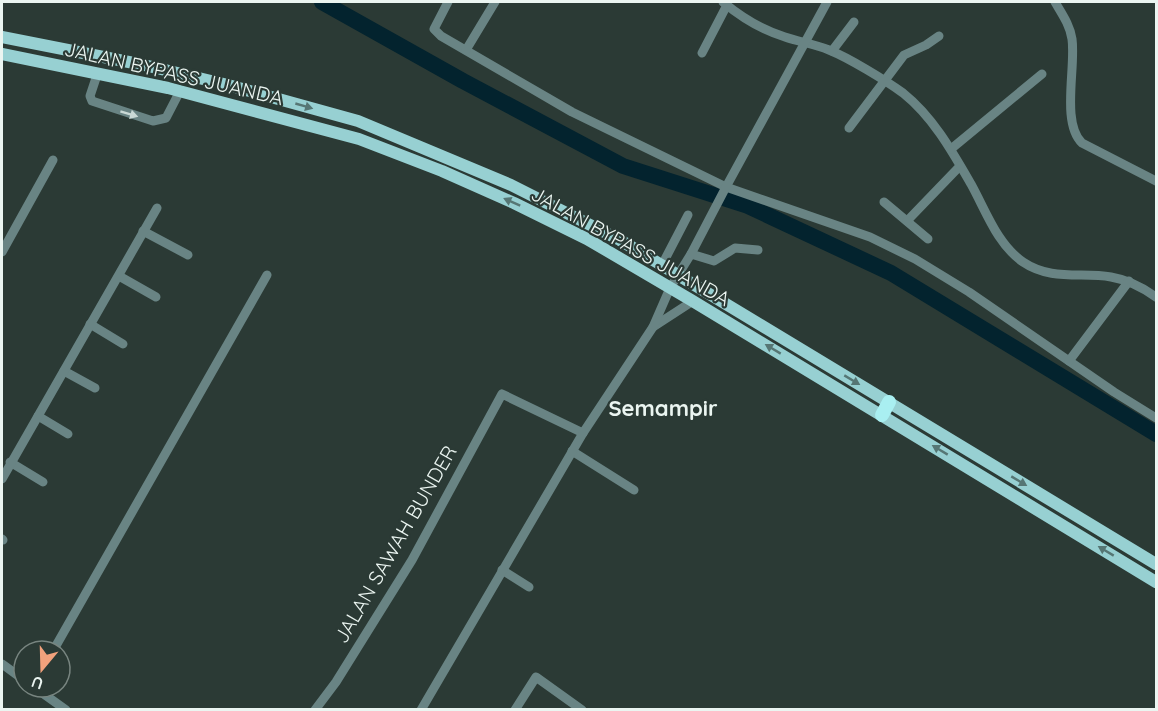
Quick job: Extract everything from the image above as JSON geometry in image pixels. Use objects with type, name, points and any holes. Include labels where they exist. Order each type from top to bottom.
[{"type":"highway","points":[[882,416],[889,402]]},
{"type":"main road","name":"JALAN BYPASS JUANDA","points":[[2,37],[144,65],[358,121],[511,185],[620,240],[680,275],[1156,564]]},
{"type":"main road","name":"JALAN BYPASS JUANDA","points":[[2,54],[180,92],[359,140],[514,203],[587,239],[693,301],[1156,582]]},
{"type":"main road","points":[[462,181],[462,173],[467,166]]},
{"type":"street","points":[[448,2],[435,26],[436,33],[572,111],[725,189],[870,237],[915,260],[969,292],[1156,418]]},
{"type":"street","points":[[466,50],[495,2]]},
{"type":"street","points":[[421,710],[572,451],[653,327],[670,288],[692,254],[827,2]]},
{"type":"street","points":[[1055,2],[1067,22],[1072,38],[1072,115],[1076,137],[1082,143],[1156,181]]},
{"type":"street","points":[[702,53],[725,3],[761,27],[832,51],[903,93],[927,117],[951,149],[1001,240],[1024,263],[1055,275],[1110,277],[1128,281],[1156,297]]},
{"type":"street","points":[[832,51],[854,22]]},
{"type":"street","points":[[849,129],[904,55],[939,36]]},
{"type":"street","points":[[951,149],[1042,74]]},
{"type":"street","points":[[97,75],[90,96],[92,101],[153,121],[166,118],[180,92]]},
{"type":"street","points":[[2,252],[53,160]]},
{"type":"street","points":[[907,222],[960,166]]},
{"type":"street","points":[[884,202],[928,239]]},
{"type":"street","points":[[2,479],[157,208]]},
{"type":"street","points":[[662,265],[688,215]]},
{"type":"street","points":[[143,231],[188,255]]},
{"type":"street","points":[[692,254],[714,261],[735,248],[758,250]]},
{"type":"street","points":[[60,639],[267,275]]},
{"type":"street","points":[[119,276],[156,297]]},
{"type":"street","points":[[1069,361],[1128,281]]},
{"type":"street","points":[[653,327],[693,301]]},
{"type":"street","points":[[90,324],[123,344]]},
{"type":"street","points":[[64,371],[95,388]]},
{"type":"street","name":"JALAN SAWAH BUNDER","points":[[315,710],[336,682],[412,560],[502,394],[583,433]]},
{"type":"street","points":[[38,416],[68,434]]},
{"type":"street","points":[[572,451],[633,490]]},
{"type":"street","points":[[10,462],[43,482]]},
{"type":"street","points":[[502,570],[529,587]]},
{"type":"street","points":[[515,710],[536,677],[582,710]]},
{"type":"street","points":[[48,710],[53,700],[66,710]]},
{"type":"waterway","points":[[322,2],[463,81],[623,166],[748,206],[891,273],[1156,434]]},
{"type":"district","name":"Semampir","points":[[663,408]]}]
